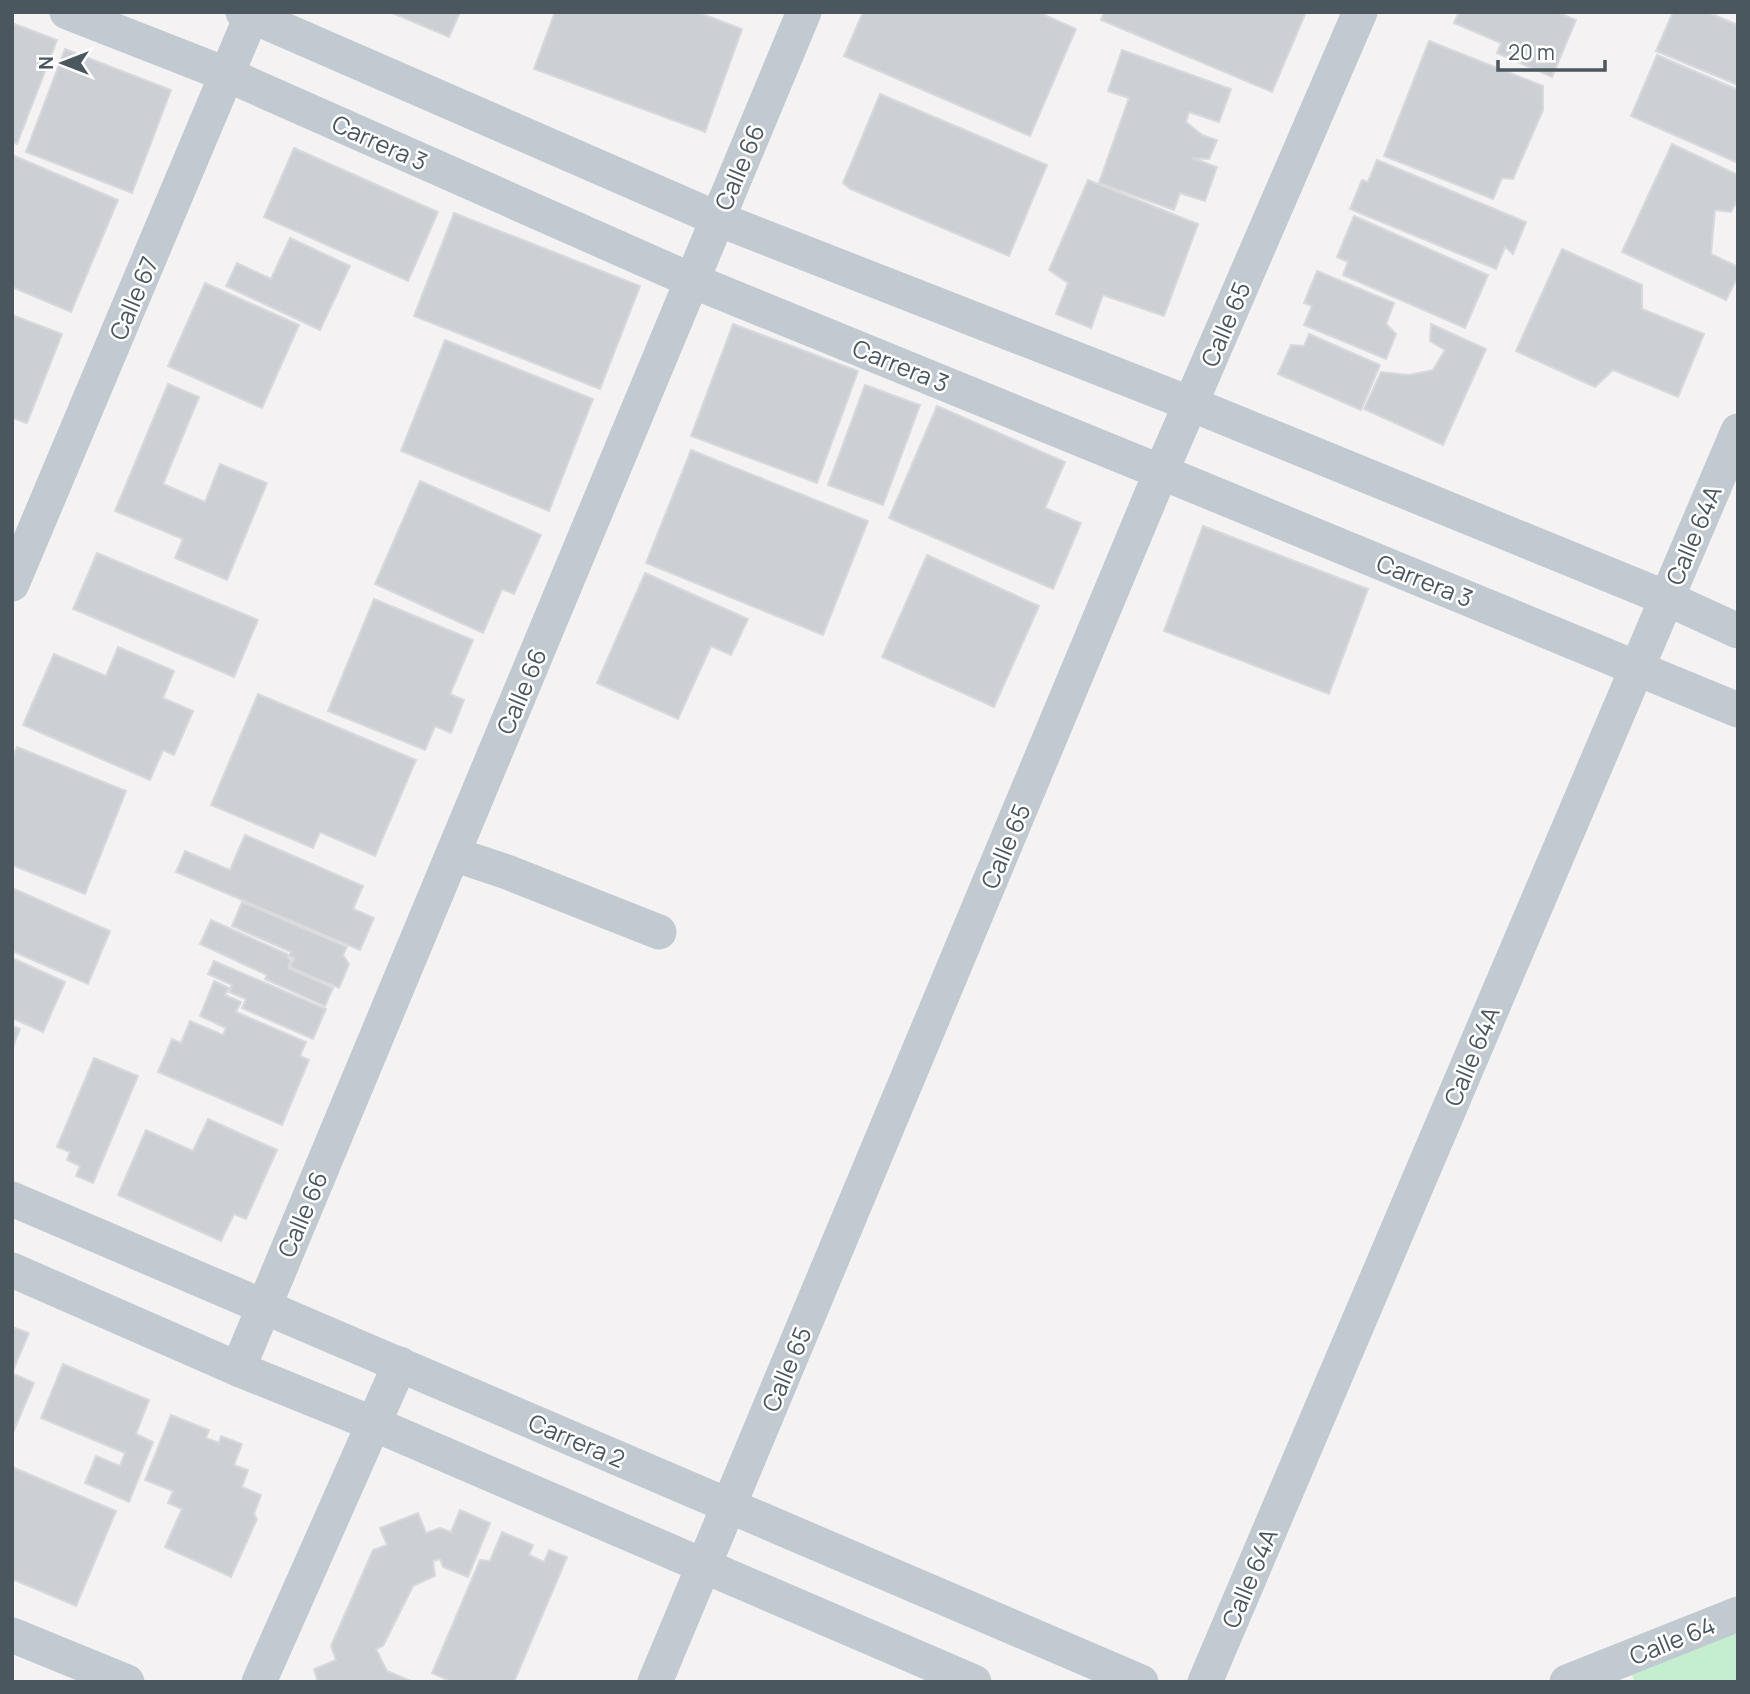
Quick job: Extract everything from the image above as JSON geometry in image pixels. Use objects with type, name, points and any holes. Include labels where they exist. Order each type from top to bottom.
[{"type":"street","name":"Carrera 3","points":[[67,12],[228,75],[693,281],[1738,710]]},
{"type":"street","name":"Calle 66","points":[[238,1369],[804,12]]},
{"type":"street","name":"Calle 65","points":[[656,1682],[1161,471],[1360,12]]},
{"type":"street","name":"Calle 67","points":[[12,584],[228,75],[249,13]]},
{"type":"street","points":[[249,13],[718,219],[1191,404],[1667,598],[1738,631]]},
{"type":"street","name":"Calle 64A","points":[[1205,1682],[1738,431]]},
{"type":"street","points":[[453,853],[659,932]]},
{"type":"street","name":"Carrera 2","points":[[12,1199],[1141,1682]]},
{"type":"street","points":[[12,1270],[974,1682]]},
{"type":"street","points":[[259,1682],[400,1364]]},
{"type":"street","name":"Calle 64","points":[[1567,1682],[1738,1614]]},
{"type":"street","points":[[12,1635],[127,1682]]},
{"type":"green space","points":[[1738,1627],[1738,1682],[1635,1682],[1629,1669]]},
{"type":"building","points":[[390,12],[460,12],[449,37]]},
{"type":"building","points":[[555,12],[697,12],[742,29],[705,132],[534,69]]},
{"type":"building","points":[[863,12],[1038,12],[1076,29],[1030,136],[844,56]]},
{"type":"building","points":[[1104,12],[1306,12],[1272,92],[1101,20]]},
{"type":"building","points":[[1459,12],[1557,12],[1576,20],[1552,77],[1497,53],[1501,43],[1454,23]]},
{"type":"building","points":[[1673,12],[1707,12],[1738,25],[1738,85],[1656,51]]},
{"type":"building","points":[[12,23],[57,40],[17,144],[12,142]]},
{"type":"building","points":[[1429,41],[1543,86],[1543,110],[1513,179],[1502,178],[1493,199],[1384,156]]},
{"type":"building","points":[[65,49],[171,90],[132,193],[26,152]]},
{"type":"building","points":[[1122,50],[1231,89],[1219,122],[1189,112],[1186,122],[1202,135],[1217,140],[1209,159],[1192,158],[1217,167],[1205,201],[1180,193],[1174,210],[1099,183],[1129,98],[1108,91]]},
{"type":"building","points":[[1657,55],[1738,90],[1738,163],[1631,116]]},
{"type":"building","points":[[880,94],[1047,165],[1009,256],[850,189],[843,183]]},
{"type":"building","points":[[1672,144],[1738,175],[1738,199],[1731,212],[1715,210],[1711,254],[1738,267],[1738,276],[1726,300],[1622,252]]},
{"type":"building","points":[[294,148],[438,212],[408,281],[264,217]]},
{"type":"building","points":[[12,155],[118,200],[71,312],[12,287]]},
{"type":"building","points":[[1377,160],[1526,222],[1513,254],[1505,247],[1496,269],[1350,209],[1362,180],[1368,182]]},
{"type":"building","points":[[1088,180],[1198,224],[1164,316],[1103,295],[1091,328],[1056,314],[1068,283],[1049,270]]},
{"type":"building","points":[[454,213],[640,286],[600,389],[414,316]]},
{"type":"building","points":[[1354,216],[1488,275],[1465,328],[1343,275],[1348,262],[1337,257]]},
{"type":"building","points":[[290,238],[350,266],[320,330],[226,286],[237,263],[271,279]]},
{"type":"building","points":[[1562,249],[1642,285],[1642,309],[1704,334],[1678,397],[1613,370],[1595,387],[1516,351]]},
{"type":"building","points":[[1317,271],[1394,303],[1386,324],[1396,334],[1386,359],[1304,325],[1312,306],[1304,303]]},
{"type":"building","points":[[205,283],[299,325],[262,408],[168,366]]},
{"type":"building","points":[[12,315],[62,334],[27,423],[12,418]]},
{"type":"building","points":[[733,324],[858,371],[817,483],[691,436]]},
{"type":"building","points":[[1431,324],[1486,349],[1443,445],[1364,409],[1381,372],[1409,375],[1433,370],[1445,350],[1430,341]]},
{"type":"building","points":[[1309,334],[1380,365],[1361,410],[1278,374],[1291,345],[1304,346]]},
{"type":"building","points":[[445,340],[593,399],[549,511],[401,451]]},
{"type":"building","points":[[168,384],[199,397],[163,484],[205,502],[220,464],[267,483],[227,580],[175,558],[183,539],[115,511]]},
{"type":"building","points":[[865,385],[920,405],[883,505],[828,485]]},
{"type":"building","points":[[937,406],[1065,462],[1045,508],[1081,523],[1053,589],[889,518]]},
{"type":"building","points":[[691,450],[868,521],[823,635],[646,563]]},
{"type":"building","points":[[420,481],[541,535],[514,594],[502,589],[483,633],[375,584]]},
{"type":"building","points":[[1203,526],[1368,589],[1329,694],[1164,631]]},
{"type":"building","points":[[97,553],[258,620],[234,677],[73,609]]},
{"type":"building","points":[[927,555],[1039,606],[994,707],[882,657]]},
{"type":"building","points":[[645,573],[748,619],[731,655],[711,646],[678,719],[597,683]]},
{"type":"building","points":[[374,599],[473,640],[450,694],[464,700],[451,733],[435,726],[425,750],[328,711]]},
{"type":"building","points":[[118,647],[174,671],[163,698],[193,711],[174,755],[163,750],[150,780],[23,725],[54,654],[106,676]]},
{"type":"building","points":[[258,694],[416,760],[375,856],[320,832],[313,848],[211,805]]},
{"type":"building","points":[[17,747],[126,791],[85,894],[12,865],[12,760]]},
{"type":"building","points":[[245,835],[363,886],[353,909],[374,918],[360,950],[176,872],[185,851],[230,870]]},
{"type":"building","points":[[12,888],[110,931],[88,984],[12,951]]},
{"type":"building","points":[[242,902],[347,947],[343,955],[349,964],[339,988],[290,967],[294,958],[289,956],[291,952],[232,926]]},
{"type":"building","points":[[211,920],[287,954],[291,960],[288,968],[333,988],[325,1006],[265,979],[267,975],[200,944]]},
{"type":"building","points":[[12,958],[65,982],[43,1032],[12,1018]]},
{"type":"building","points":[[214,961],[326,1009],[313,1039],[242,1008],[246,999],[229,992],[232,985],[208,974]]},
{"type":"building","points":[[214,981],[229,988],[225,995],[241,1002],[236,1012],[306,1042],[300,1056],[309,1060],[282,1125],[158,1072],[172,1039],[181,1043],[190,1021],[223,1035],[226,1028],[200,1016]]},
{"type":"building","points":[[12,1026],[20,1029],[12,1049]]},
{"type":"building","points":[[94,1058],[138,1076],[93,1183],[76,1176],[80,1166],[67,1160],[70,1152],[57,1147]]},
{"type":"building","points":[[208,1119],[277,1150],[246,1219],[234,1214],[221,1241],[118,1195],[146,1130],[193,1151]]},
{"type":"building","points":[[12,1327],[29,1333],[12,1373]]},
{"type":"building","points":[[63,1364],[149,1400],[136,1434],[153,1442],[129,1502],[85,1483],[96,1456],[120,1466],[125,1453],[41,1418]]},
{"type":"building","points":[[12,1373],[34,1383],[13,1433],[12,1433]]},
{"type":"building","points":[[171,1415],[209,1430],[206,1438],[219,1443],[221,1436],[242,1444],[234,1465],[248,1470],[242,1487],[261,1495],[254,1514],[257,1519],[231,1577],[165,1547],[182,1509],[168,1503],[173,1491],[145,1480]]},
{"type":"building","points":[[12,1467],[116,1511],[76,1606],[12,1579]]},
{"type":"building","points":[[460,1510],[490,1523],[468,1577],[443,1567],[440,1559],[433,1561],[435,1576],[413,1586],[383,1646],[376,1649],[387,1671],[413,1682],[318,1682],[314,1669],[336,1660],[331,1646],[373,1550],[387,1545],[380,1528],[418,1513],[426,1533],[440,1528],[451,1532]]},
{"type":"building","points":[[502,1532],[533,1545],[529,1555],[544,1562],[549,1550],[567,1557],[514,1682],[452,1682],[432,1673],[480,1560],[490,1561]]}]
